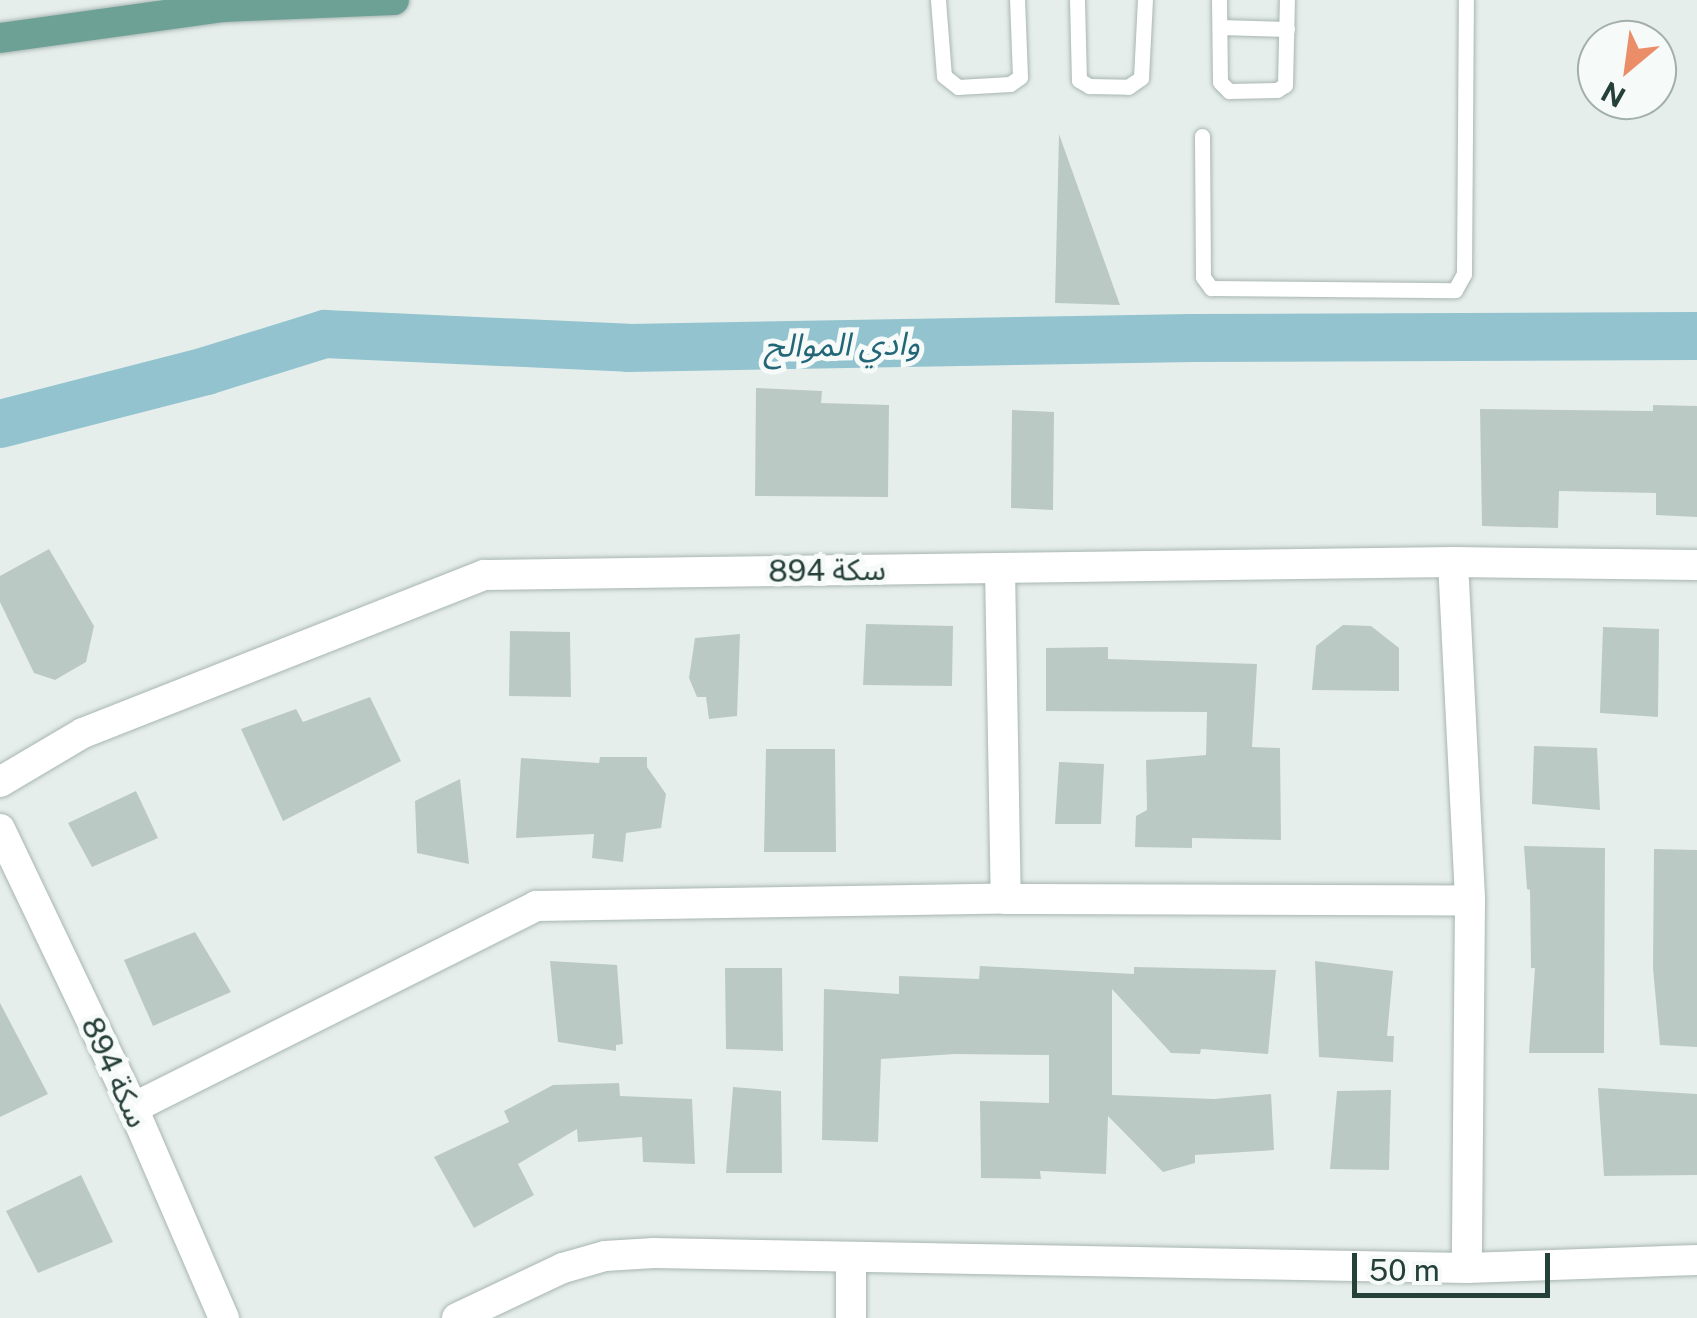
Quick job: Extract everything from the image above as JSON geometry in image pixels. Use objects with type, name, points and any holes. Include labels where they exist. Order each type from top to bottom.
[{"type":"main road","points":[[0,38],[222,7],[394,0]]},
{"type":"street","name":"سكة 894","points":[[0,782],[83,734],[484,575],[1453,562],[1697,565]]},
{"type":"street","points":[[1453,562],[1470,902],[1467,1268]]},
{"type":"street","points":[[1000,568],[1006,900]]},
{"type":"street","name":"سكة 894","points":[[0,828],[133,1108],[224,1318]]},
{"type":"street","points":[[133,1108],[536,906],[1006,900],[1470,902]]},
{"type":"street","points":[[457,1318],[563,1268],[605,1256],[1467,1268],[1697,1260]]},
{"type":"street","points":[[851,1258],[852,1318]]},
{"type":"lane","points":[[938,0],[944,76],[958,86],[1010,84],[1020,77],[1017,0]]},
{"type":"lane","points":[[1077,0],[1080,80],[1089,86],[1128,87],[1141,78],[1144,0]]},
{"type":"lane","points":[[1219,0],[1220,82],[1229,91],[1277,90],[1285,85],[1287,0]]},
{"type":"lane","points":[[1202,136],[1203,277],[1211,288],[1455,290],[1464,274],[1466,0]]},
{"type":"lane","points":[[1220,27],[1287,29]]},
{"type":"building","points":[[1059,134],[1120,305],[1055,303]]},
{"type":"building","points":[[756,388],[822,391],[821,403],[889,405],[888,497],[755,496]]},
{"type":"building","points":[[1653,405],[1697,406],[1697,517],[1656,515],[1656,493],[1559,491],[1558,528],[1482,526],[1480,409],[1653,411]]},
{"type":"building","points":[[1012,410],[1054,412],[1053,510],[1011,508]]},
{"type":"building","points":[[49,549],[94,626],[86,662],[55,680],[34,673],[0,602],[0,576]]},
{"type":"building","points":[[866,624],[953,626],[952,686],[863,685]]},
{"type":"building","points":[[1343,625],[1371,626],[1399,648],[1399,691],[1312,690],[1316,646]]},
{"type":"building","points":[[1603,627],[1659,629],[1658,717],[1600,713]]},
{"type":"building","points":[[510,631],[570,632],[571,697],[509,696]]},
{"type":"building","points":[[740,634],[737,716],[709,719],[706,697],[697,697],[689,678],[695,638]]},
{"type":"building","points":[[1108,647],[1108,659],[1257,664],[1252,747],[1280,748],[1281,840],[1192,838],[1192,848],[1135,847],[1136,816],[1147,810],[1146,760],[1206,755],[1207,712],[1046,711],[1046,648]]},
{"type":"building","points":[[370,697],[401,761],[283,821],[241,729],[296,709],[303,722]]},
{"type":"building","points":[[1534,746],[1597,748],[1600,810],[1532,804]]},
{"type":"building","points":[[766,749],[835,749],[836,852],[764,852]]},
{"type":"building","points":[[600,757],[647,757],[647,767],[666,794],[661,828],[626,833],[623,862],[592,858],[594,834],[516,838],[521,758],[599,763]]},
{"type":"building","points":[[1059,762],[1104,764],[1101,824],[1055,824]]},
{"type":"building","points":[[460,779],[469,864],[417,853],[415,801]]},
{"type":"building","points":[[136,791],[158,838],[92,867],[68,823]]},
{"type":"building","points":[[1524,846],[1605,848],[1604,1053],[1529,1053],[1535,968],[1531,968],[1530,890]]},
{"type":"building","points":[[1654,849],[1697,850],[1697,1047],[1660,1045],[1653,968]]},
{"type":"building","points":[[195,932],[231,992],[153,1026],[124,960]]},
{"type":"building","points":[[550,961],[617,965],[623,1044],[616,1045],[616,1051],[558,1042]]},
{"type":"building","points":[[1315,961],[1393,971],[1387,1036],[1394,1036],[1393,1062],[1319,1057]]},
{"type":"building","points":[[980,966],[1134,974],[1134,967],[1276,970],[1268,1054],[1201,1049],[1200,1054],[1171,1053],[1112,989],[1112,1095],[1214,1099],[1271,1094],[1274,1150],[1195,1155],[1195,1163],[1163,1172],[1108,1116],[1106,1174],[1040,1171],[1041,1179],[981,1178],[980,1101],[1049,1103],[1049,1055],[955,1054],[881,1059],[878,1142],[822,1140],[824,989],[899,994],[899,976],[979,979]]},
{"type":"building","points":[[725,968],[782,968],[783,1051],[726,1049]]},
{"type":"building","points":[[0,1003],[48,1094],[0,1117]]},
{"type":"building","points":[[619,1083],[620,1096],[692,1099],[695,1164],[643,1162],[642,1137],[578,1142],[577,1129],[518,1164],[534,1195],[474,1228],[434,1157],[509,1122],[504,1111],[553,1085]]},
{"type":"building","points":[[733,1087],[781,1091],[782,1173],[726,1173]]},
{"type":"building","points":[[1598,1088],[1697,1094],[1697,1175],[1604,1176]]},
{"type":"building","points":[[1391,1090],[1389,1170],[1330,1169],[1337,1091]]},
{"type":"building","points":[[81,1175],[113,1242],[38,1273],[6,1211]]},
{"type":"waterway","name":"وادي الموالح","points":[[0,424],[206,371],[325,334],[628,348],[1192,338],[1697,336]]}]
